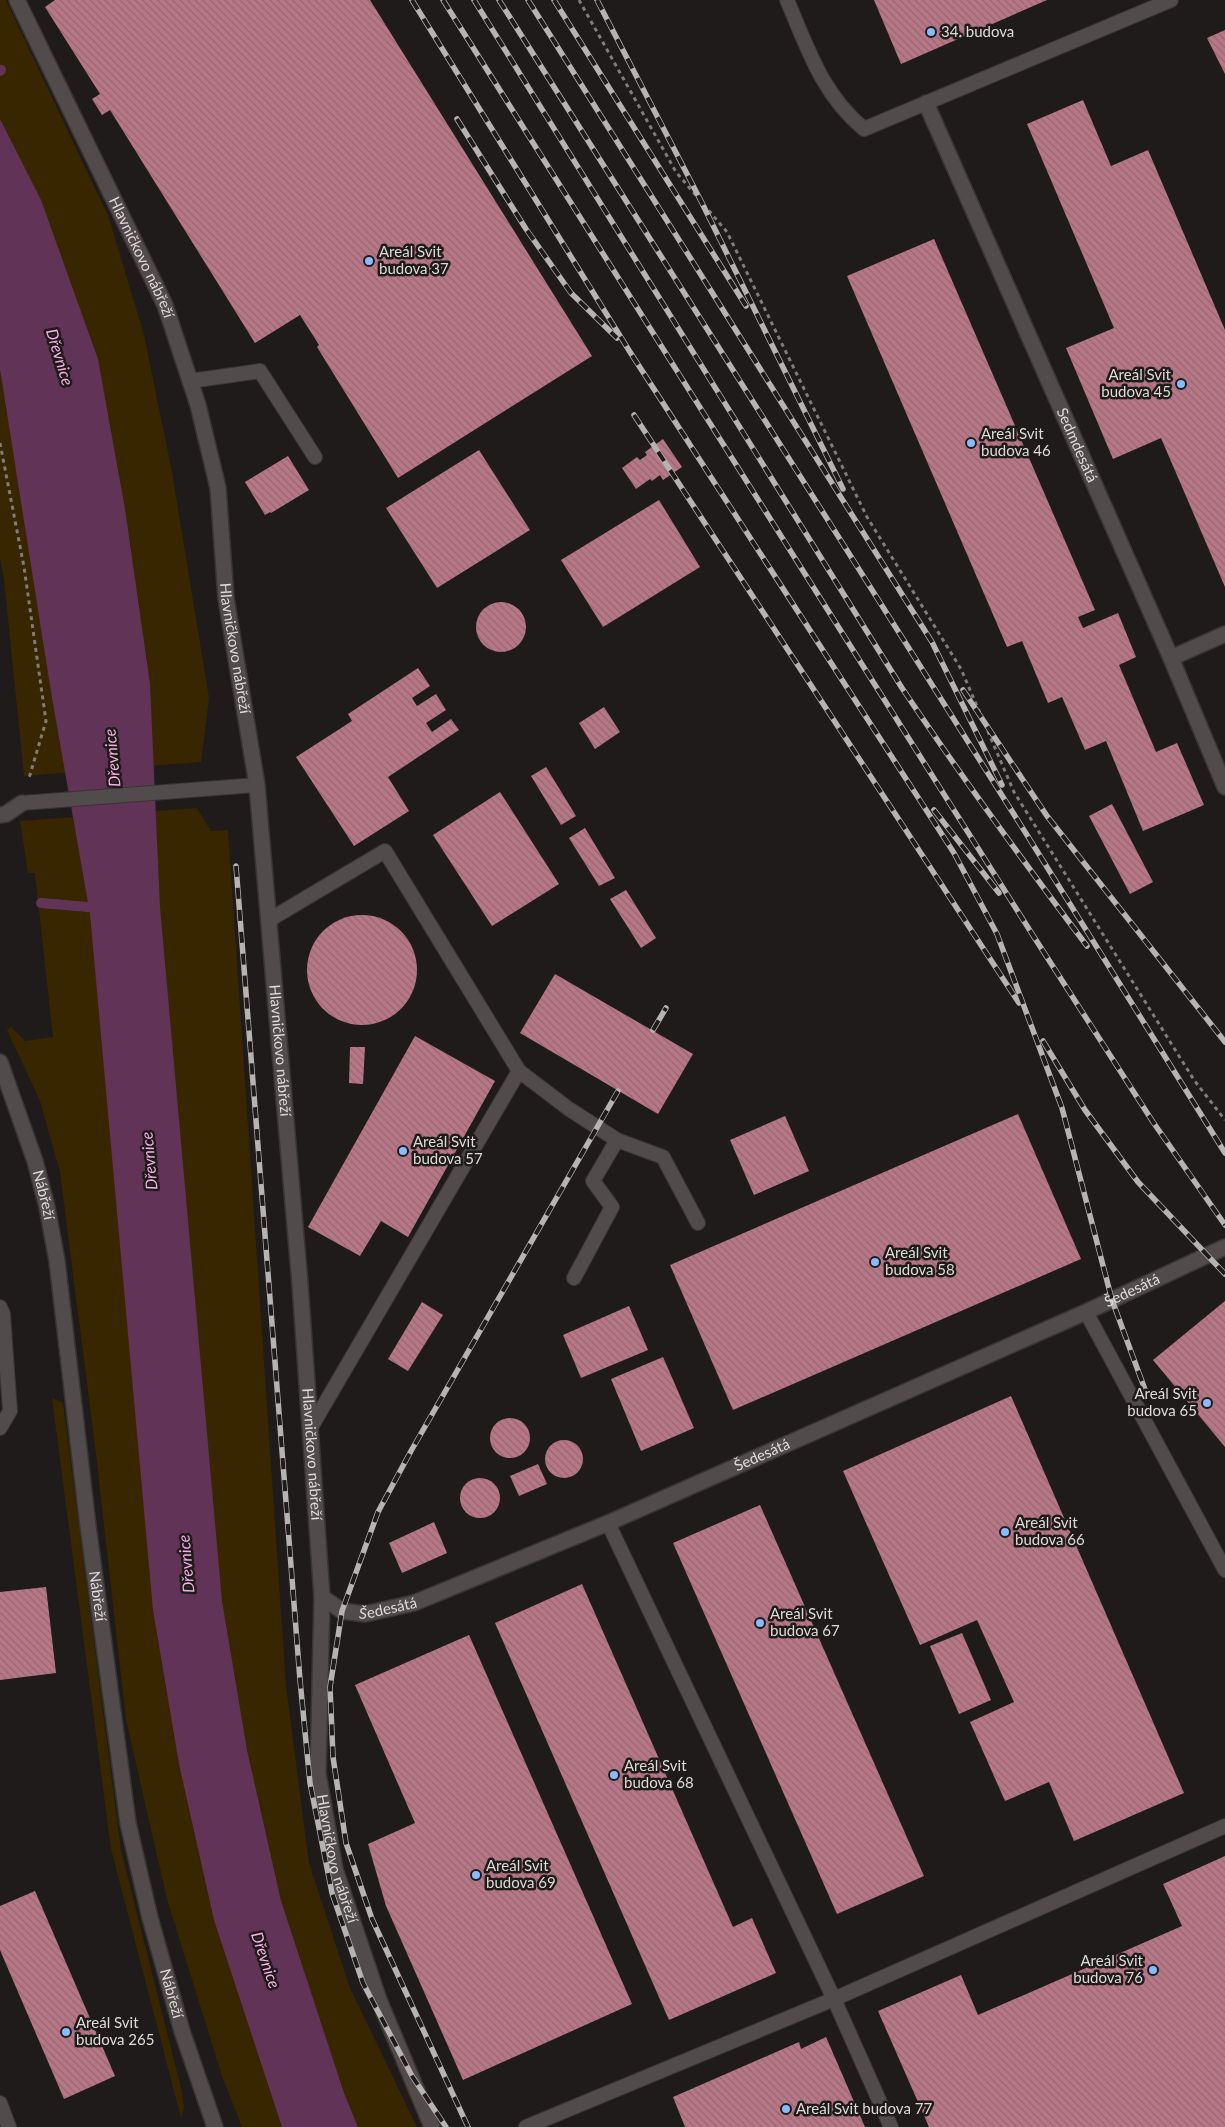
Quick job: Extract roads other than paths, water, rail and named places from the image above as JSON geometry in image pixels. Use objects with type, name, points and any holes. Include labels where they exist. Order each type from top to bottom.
[{"type":"street","name":"Hlavničkovo nábřeží","points":[[17,0],[165,305],[198,405],[218,488],[226,598],[257,785],[300,1284],[322,1597],[318,1774],[335,1869],[379,2000],[432,2127]]},
{"type":"street","name":"Sedmdesátá","points":[[926,103],[1171,658],[1225,787]]},
{"type":"street","points":[[1171,658],[1225,634]]},
{"type":"street","points":[[0,815],[6,814],[22,803]]},
{"type":"street","name":"Nábřeží","points":[[0,1062],[35,1161],[47,1207],[57,1261],[88,1526],[128,1823],[150,1918],[182,2031],[215,2127]]},
{"type":"street","name":"Šedesátá","points":[[322,1597],[342,1611],[365,1614],[414,1603],[608,1523],[1086,1312],[1225,1247]]},
{"type":"lane","points":[[787,0],[822,80],[848,115],[864,129],[1171,0]]},
{"type":"lane","points":[[190,380],[260,371],[315,457]]},
{"type":"lane","points":[[22,803],[257,785]]},
{"type":"lane","points":[[269,920],[385,851],[519,1071],[569,1109],[617,1140],[663,1157],[698,1223]]},
{"type":"lane","points":[[310,1429],[519,1071]]},
{"type":"lane","points":[[574,1278],[612,1207],[593,1181],[617,1140]]},
{"type":"lane","points":[[0,1307],[3,1314],[10,1410],[0,1428]]},
{"type":"lane","points":[[1086,1312],[1225,1570]]},
{"type":"lane","points":[[608,1523],[834,1999],[891,2127]]},
{"type":"lane","points":[[526,2127],[834,1999],[1225,1826]]},
{"type":"lane","points":[[0,2103],[9,2127]]},
{"type":"water","name":"Dřevnice","points":[[0,119],[41,200],[98,359],[125,509],[150,684],[160,907],[222,1601],[247,1750],[281,1901],[344,2093],[358,2127],[282,2127],[214,1920],[179,1764],[153,1610],[90,914],[51,692],[0,369]]},
{"type":"waterway","points":[[41,903],[100,908]]},
{"type":"railway","points":[[412,0],[630,352],[954,853],[997,934],[1062,1108],[1112,1300],[1147,1395]]},
{"type":"railway","points":[[443,0],[1034,937],[1153,1122],[1225,1225]]},
{"type":"railway","points":[[474,0],[902,688],[993,818],[1087,946]]},
{"type":"railway","points":[[499,0],[1027,835],[1225,1153]]},
{"type":"railway","points":[[528,0],[932,642],[1002,785]]},
{"type":"railway","points":[[554,0],[746,306]]},
{"type":"railway","points":[[597,0],[701,201],[843,489]]},
{"type":"railway","points":[[457,119],[526,229],[571,293],[617,338]]},
{"type":"railway","points":[[634,415],[1019,1003]]},
{"type":"railway","points":[[963,690],[1047,816],[1225,1042]]},
{"type":"railway","points":[[934,810],[999,893]]},
{"type":"railway","points":[[236,866],[300,1680],[310,1783],[332,1893],[363,1983],[412,2076],[446,2127]]},
{"type":"railway","points":[[653,1030],[666,1008]]},
{"type":"railway","points":[[1043,1041],[1085,1110],[1138,1182],[1225,1274]]},
{"type":"railway","points":[[468,2127],[372,1919],[346,1843],[333,1757],[330,1687],[342,1611],[378,1512],[411,1451],[618,1091]]},
{"type":"place","name":"34. budova","points":[[931,32]]},
{"type":"place","name":"Areál Svit budova 37","points":[[369,261]]},
{"type":"place","name":"Areál Svit budova 45","points":[[1181,384]]},
{"type":"place","name":"Areál Svit budova 46","points":[[971,443]]},
{"type":"place","name":"Areál Svit budova 57","points":[[403,1151]]},
{"type":"place","name":"Areál Svit budova 58","points":[[875,1262]]},
{"type":"place","name":"Areál Svit budova 65","points":[[1207,1403]]},
{"type":"place","name":"Areál Svit budova 66","points":[[1005,1532]]},
{"type":"place","name":"Areál Svit budova 67","points":[[760,1623]]},
{"type":"place","name":"Areál Svit budova 68","points":[[614,1775]]},
{"type":"place","name":"Areál Svit budova 69","points":[[476,1875]]},
{"type":"place","name":"Areál Svit budova 76","points":[[1153,1970]]},
{"type":"place","name":"Areál Svit budova 265","points":[[66,2032]]},
{"type":"place","name":"Areál Svit budova 77","points":[[786,2109]]}]
